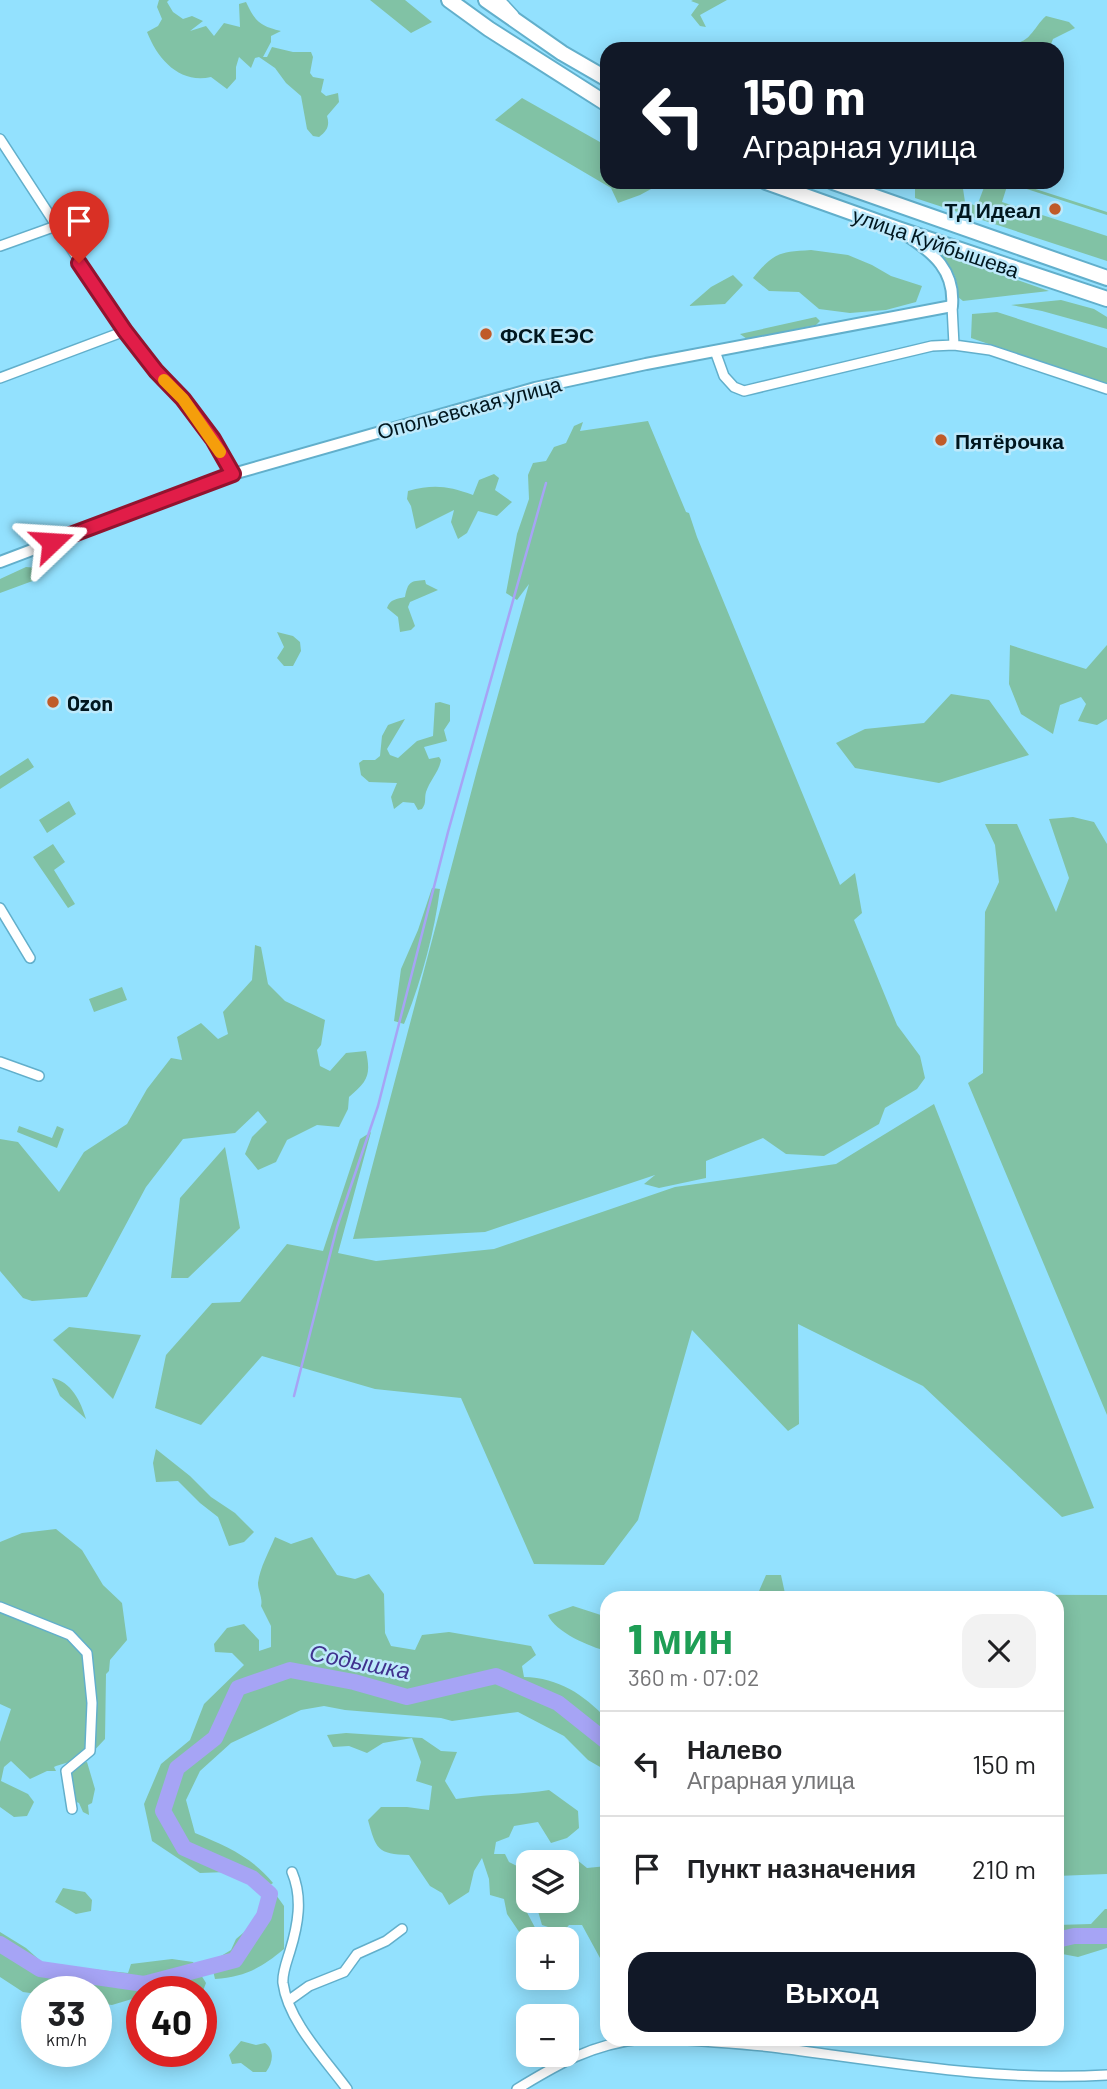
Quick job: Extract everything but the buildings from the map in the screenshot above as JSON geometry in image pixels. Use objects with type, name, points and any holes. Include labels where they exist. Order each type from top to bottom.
[{"type":"highway","points":[[449,0],[489,29],[600,100]]},
{"type":"highway","points":[[486,0],[600,75]]},
{"type":"highway","name":"улица Куйбышева","points":[[786,189],[1107,299]]},
{"type":"highway","name":"улица Куйбышева","points":[[853,189],[1107,278]]},
{"type":"street","points":[[500,0],[527,29]]},
{"type":"street","points":[[0,138],[125,331],[156,371],[183,399],[213,439],[233,474]]},
{"type":"street","points":[[0,246],[55,226]]},
{"type":"street","points":[[895,228],[915,241],[943,266],[950,278],[953,293],[954,345]]},
{"type":"street","name":"Опольевская улица","points":[[0,562],[233,474],[535,388],[952,306]]},
{"type":"street","points":[[0,378],[125,331]]},
{"type":"street","points":[[715,351],[724,376],[734,387],[744,391],[932,346],[954,345],[990,350],[1107,389]]},
{"type":"street","points":[[0,908],[30,958]]},
{"type":"street","points":[[0,1062],[39,1076]]},
{"type":"street","points":[[0,1607],[70,1634],[87,1653],[92,1703],[90,1751],[66,1771],[72,1809]]},
{"type":"street","points":[[292,1872],[297,1883],[299,1911],[283,1982],[291,2012],[347,2089]]},
{"type":"street","points":[[288,2001],[309,1986],[344,1972],[357,1954],[386,1941],[401,1929]]},
{"type":"street","points":[[517,2089],[559,2064],[602,2046]]},
{"type":"street","points":[[758,2046],[947,2072],[1043,2076],[1107,2075]]},
{"type":"green space","points":[[159,0],[169,0],[167,2],[173,12],[183,19],[192,16],[203,21],[190,31],[206,26],[214,36],[224,23],[240,27],[239,4],[246,2],[259,22],[281,31],[271,36],[271,42],[263,57],[267,57],[272,47],[293,52],[311,52],[313,57],[310,73],[313,77],[324,79],[321,92],[326,96],[338,93],[339,102],[327,116],[326,130],[319,137],[313,136],[307,129],[301,96],[286,83],[275,68],[259,57],[255,58],[251,68],[239,57],[236,79],[227,89],[211,77],[189,77],[172,68],[157,52],[147,32],[158,26],[162,19],[157,7]]},
{"type":"green space","points":[[370,0],[405,0],[432,22],[411,33]]},
{"type":"green space","points":[[727,0],[700,15],[706,27],[700,26],[691,15],[699,4],[691,1]]},
{"type":"green space","points":[[1046,16],[1069,22],[1075,28],[1052,42],[1020,42],[1028,37]]},
{"type":"green space","points":[[522,98],[600,142],[600,182],[495,120]]},
{"type":"green space","points":[[611,189],[651,189],[640,195],[618,203]]},
{"type":"green space","points":[[915,189],[963,189],[965,202],[977,206],[983,189],[1006,189],[1002,202],[1107,236],[1107,261],[915,198]]},
{"type":"green space","points":[[1027,189],[1036,189],[1107,212],[1107,215]]},
{"type":"green space","points":[[811,250],[848,255],[891,276],[922,286],[916,302],[886,310],[850,313],[819,309],[799,292],[769,291],[753,278],[766,263],[778,255]]},
{"type":"green space","points":[[934,251],[1049,291],[963,301],[958,297],[957,283],[952,271],[945,260]]},
{"type":"green space","points":[[733,275],[743,285],[725,304],[689,306],[711,287]]},
{"type":"green space","points":[[1061,300],[1094,309],[1107,317],[1107,329],[1011,305]]},
{"type":"green space","points":[[997,312],[1107,348],[1107,384],[971,338],[972,314]]},
{"type":"green space","points":[[816,317],[820,321],[816,325],[747,339],[740,334]]},
{"type":"green space","points":[[648,421],[686,512],[689,513],[840,885],[855,873],[862,913],[854,920],[897,1025],[920,1056],[925,1078],[917,1089],[885,1108],[879,1124],[824,1156],[786,1154],[763,1138],[706,1161],[706,1178],[659,1188],[644,1184],[655,1175],[485,1232],[353,1239],[529,584],[517,600],[506,593],[517,534],[529,499],[528,475],[533,463],[546,461],[554,447],[566,443],[574,426],[583,422],[580,431]]},
{"type":"green space","points":[[494,474],[499,478],[495,490],[512,502],[497,516],[478,511],[467,533],[458,539],[451,522],[454,510],[416,529],[407,499],[408,491],[441,487],[473,495],[479,480]]},
{"type":"green space","points":[[26,567],[38,568],[38,579],[0,593],[0,579]]},
{"type":"green space","points":[[425,580],[426,584],[438,590],[410,602],[408,607],[415,626],[411,630],[400,632],[398,617],[387,608],[388,605],[405,597],[410,583]]},
{"type":"green space","points":[[277,632],[293,636],[300,642],[301,651],[293,666],[284,666],[277,658],[284,647]]},
{"type":"green space","points":[[1010,645],[1086,669],[1107,645],[1107,719],[1097,725],[1078,721],[1086,704],[1081,697],[1060,705],[1053,734],[1021,714],[1009,684]]},
{"type":"green space","points":[[951,694],[989,700],[1029,755],[939,783],[855,768],[836,743],[865,729],[924,723]]},
{"type":"green space","points":[[435,703],[450,705],[450,721],[444,730],[447,741],[424,747],[429,759],[439,757],[441,760],[426,792],[424,807],[418,810],[414,803],[403,802],[394,809],[391,797],[397,783],[369,782],[361,775],[359,763],[363,760],[375,760],[380,756],[382,736],[388,725],[405,719],[387,749],[390,755],[398,758],[417,741],[433,736]]},
{"type":"green space","points":[[28,758],[34,767],[0,789],[0,776]]},
{"type":"green space","points":[[69,801],[76,814],[47,833],[39,820]]},
{"type":"green space","points":[[1073,817],[1094,822],[1107,844],[1107,1415],[968,1083],[983,1073],[985,912],[999,882],[995,845],[985,824],[1017,824],[1056,912],[1069,878],[1049,819]]},
{"type":"green space","points":[[53,844],[65,862],[54,870],[75,904],[68,908],[33,857]]},
{"type":"green space","points":[[432,888],[440,889],[434,924],[416,992],[404,1024],[394,1021],[401,969]]},
{"type":"green space","points":[[255,945],[261,947],[268,984],[285,1001],[325,1020],[321,1045],[317,1050],[320,1066],[330,1071],[346,1053],[366,1051],[368,1072],[360,1086],[349,1097],[348,1109],[339,1127],[317,1125],[287,1140],[276,1162],[258,1170],[245,1154],[252,1137],[267,1122],[258,1111],[235,1133],[183,1139],[146,1187],[87,1297],[32,1301],[23,1298],[0,1271],[0,1139],[18,1142],[59,1192],[84,1152],[127,1124],[147,1089],[171,1058],[182,1060],[177,1037],[201,1023],[218,1039],[228,1034],[223,1012],[252,980]]},
{"type":"green space","points":[[122,987],[127,1000],[94,1012],[89,999]]},
{"type":"green space","points":[[934,1104],[1094,1508],[1062,1517],[923,1386],[798,1324],[799,1424],[788,1431],[692,1330],[638,1520],[604,1565],[534,1564],[461,1398],[375,1389],[262,1356],[201,1425],[155,1408],[166,1355],[212,1303],[240,1302],[287,1244],[323,1251],[360,1139],[371,1132],[338,1253],[376,1261],[494,1249],[675,1187],[836,1164]]},
{"type":"green space","points":[[19,1126],[52,1138],[57,1126],[64,1129],[57,1148],[17,1132]]},
{"type":"green space","points":[[225,1147],[240,1228],[188,1278],[171,1278],[180,1198]]},
{"type":"green space","points":[[69,1327],[141,1335],[113,1399],[53,1340]]},
{"type":"green space","points":[[52,1378],[70,1388],[86,1419],[60,1396]]},
{"type":"green space","points":[[156,1449],[211,1497],[235,1513],[254,1532],[244,1542],[229,1546],[218,1517],[178,1481],[156,1482],[153,1463]]},
{"type":"green space","points":[[56,1529],[82,1550],[103,1585],[122,1603],[127,1640],[110,1660],[106,1674],[105,1739],[89,1756],[56,1766],[56,1771],[47,1771],[30,1779],[11,1761],[4,1767],[1,1781],[28,1794],[34,1802],[27,1816],[14,1817],[0,1807],[0,1742],[11,1709],[0,1704],[0,1542],[22,1533]]},
{"type":"green space","points":[[275,1537],[291,1544],[312,1537],[337,1575],[355,1579],[369,1574],[384,1594],[385,1633],[391,1646],[415,1650],[422,1635],[449,1632],[531,1646],[536,1655],[522,1666],[524,1677],[548,1680],[570,1689],[600,1712],[600,1767],[588,1760],[564,1736],[518,1712],[452,1721],[324,1706],[301,1710],[231,1743],[200,1771],[186,1800],[195,1833],[247,1859],[273,1883],[267,1887],[253,1871],[200,1873],[152,1841],[144,1804],[161,1764],[190,1740],[204,1704],[244,1665],[232,1653],[215,1652],[214,1644],[227,1628],[244,1624],[259,1640],[259,1651],[271,1647],[271,1626],[261,1606],[258,1583]]},
{"type":"green space","points":[[766,1575],[781,1575],[784,1591],[759,1591]]},
{"type":"green space","points":[[1064,1595],[1107,1595],[1107,1874],[1064,1876]]},
{"type":"green space","points":[[573,1606],[600,1615],[600,1649],[565,1633],[548,1615]]},
{"type":"green space","points":[[346,1733],[422,1738],[441,1751],[457,1752],[445,1781],[456,1799],[549,1790],[578,1811],[579,1828],[567,1838],[551,1843],[538,1822],[514,1826],[509,1837],[496,1842],[494,1854],[505,1854],[509,1862],[516,1866],[516,1913],[527,1913],[535,1927],[516,1927],[507,1914],[504,1899],[490,1895],[489,1879],[482,1858],[474,1871],[469,1892],[449,1905],[442,1893],[430,1886],[409,1855],[390,1853],[379,1848],[368,1820],[381,1807],[429,1810],[432,1786],[416,1781],[421,1762],[412,1738],[383,1743],[367,1753],[349,1746],[333,1747],[327,1735]]},
{"type":"green space","points":[[87,1762],[95,1789],[92,1803],[88,1805],[89,1815],[74,1801],[67,1774],[75,1764]]},
{"type":"green space","points":[[579,1862],[587,1868],[600,1867],[600,1958],[582,1925],[542,1925],[538,1913],[579,1913]]},
{"type":"green space","points":[[63,1888],[85,1892],[92,1900],[91,1911],[76,1914],[55,1902]]},
{"type":"green space","points":[[274,1892],[284,1906],[284,1949],[252,1970],[217,1979],[211,1962],[231,1950],[236,1939],[249,1928]]},
{"type":"green space","points":[[1107,1909],[1107,1948],[1078,1957],[1064,1954],[1064,1925],[1091,1924]]},
{"type":"green space","points":[[0,1932],[26,1948],[44,1964],[128,1973],[131,1964],[172,1959],[193,1962],[202,1976],[126,1976],[126,2001],[112,2005],[112,1976],[21,1976],[21,1991],[0,1977]]},
{"type":"green space","points":[[241,2041],[256,2045],[265,2043],[268,2046],[272,2057],[266,2072],[253,2072],[241,2063],[232,2064],[229,2055]]},
{"type":"waterway","points":[[294,1396],[337,1227],[378,1106],[448,832],[546,483]]},
{"type":"waterway","name":"Содышка","points":[[0,1944],[40,1969],[144,1984],[235,1960],[264,1916],[270,1894],[252,1878],[184,1848],[163,1811],[177,1768],[215,1738],[238,1688],[290,1670],[354,1682],[407,1697],[496,1676],[558,1703],[600,1736]]},
{"type":"waterway","name":"Содышка","points":[[1064,1938],[1107,1936]]},
{"type":"slow traffic","points":[[164,380],[183,399],[220,452]]},
{"type":"place","name":"ТД Идеал","points":[[1055,209]]},
{"type":"place","name":"ФСК ЕЭС","points":[[486,334]]},
{"type":"place","name":"Пятёрочка","points":[[941,440]]},
{"type":"place","name":"Ozon","points":[[53,702]]},
{"type":"route","points":[[52,542],[233,474],[213,439],[125,331],[79,263]]}]
